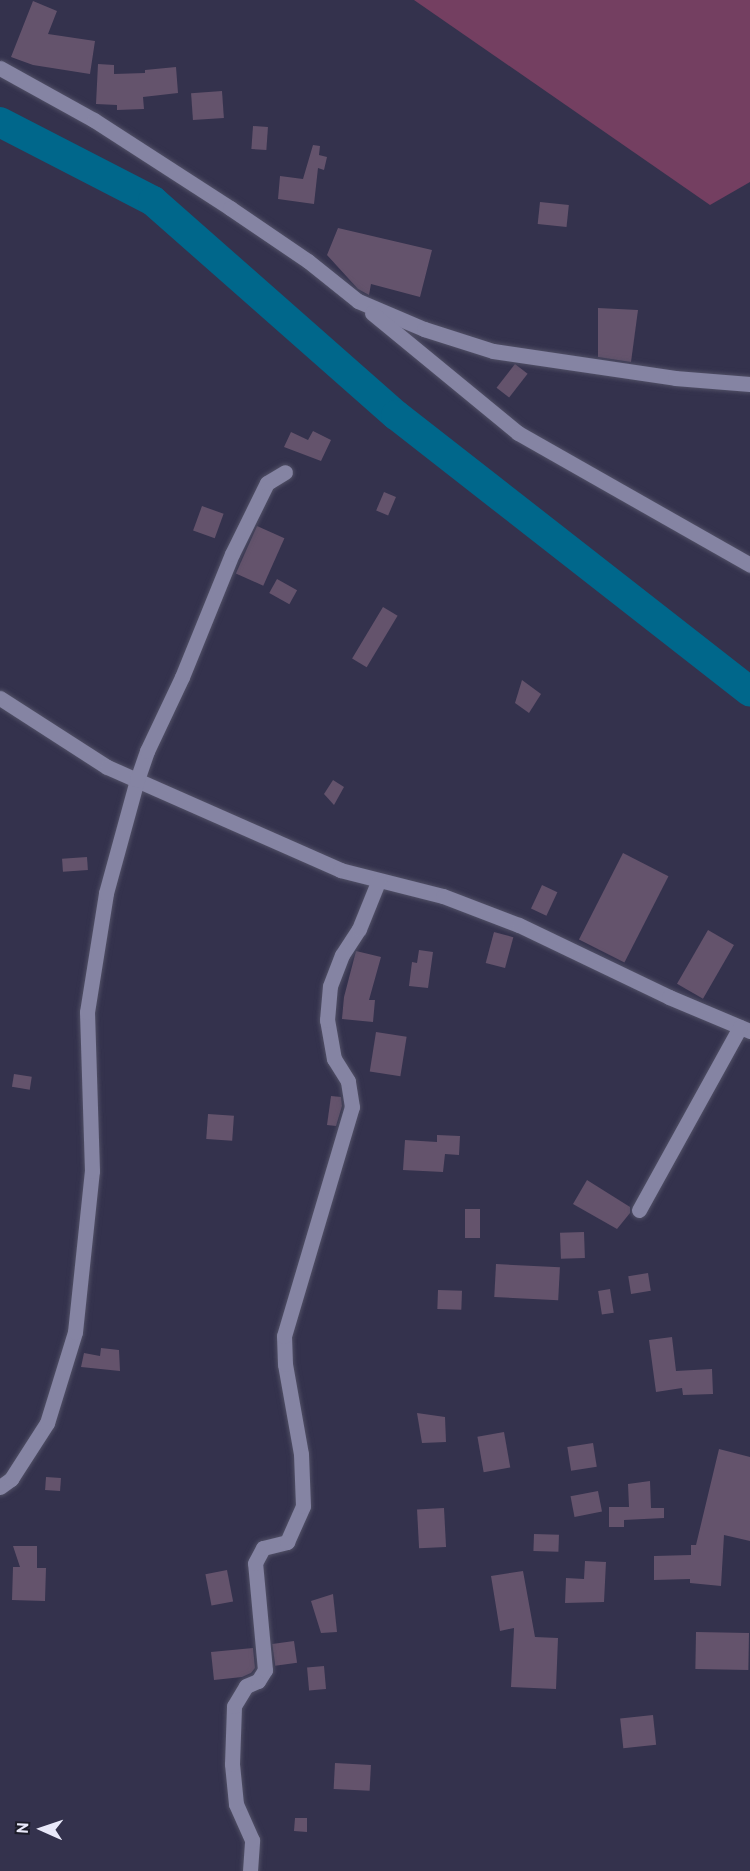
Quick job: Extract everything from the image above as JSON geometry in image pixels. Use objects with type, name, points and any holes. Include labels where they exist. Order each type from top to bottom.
[{"type":"street","points":[[0,68],[94,120],[308,261],[518,433],[750,566]]},
{"type":"street","points":[[358,301],[424,329],[493,351],[675,378],[750,384]]},
{"type":"street","points":[[0,1487],[11,1479],[48,1423],[75,1332],[93,1171],[87,1012],[106,893],[137,780],[147,751],[182,677],[232,554],[267,483],[285,472]]},
{"type":"street","points":[[0,698],[107,766],[137,780],[340,870],[378,882],[443,896],[519,925],[669,997],[745,1029],[639,1210]]},
{"type":"street","points":[[250,1871],[252,1840],[236,1804],[232,1764],[234,1706],[246,1686],[258,1681],[265,1670],[255,1563],[263,1548],[287,1542],[303,1506],[301,1454],[285,1364],[284,1336],[352,1107],[348,1081],[334,1059],[329,1030],[330,986],[342,956],[359,928],[378,882]]},
{"type":"shaded area","points":[[414,0],[750,0],[750,182],[710,205]]},
{"type":"building","points":[[33,1],[57,11],[48,34],[95,41],[90,74],[33,65],[11,57]]},
{"type":"building","points":[[98,64],[114,65],[114,74],[145,73],[145,70],[176,67],[178,93],[143,97],[144,109],[117,110],[117,105],[96,104]]},
{"type":"building","points":[[222,91],[224,118],[193,120],[191,93]]},
{"type":"building","points":[[253,126],[268,127],[266,150],[251,149]]},
{"type":"building","points":[[313,145],[320,146],[319,155],[327,157],[324,170],[318,168],[314,204],[278,199],[280,176],[303,179]]},
{"type":"building","points":[[540,202],[569,205],[567,227],[538,224]]},
{"type":"building","points":[[338,228],[432,250],[420,297],[371,284],[369,295],[358,289],[327,255]]},
{"type":"building","points":[[598,308],[638,310],[631,362],[598,357]]},
{"type":"building","points":[[515,364],[528,374],[509,397],[497,388]]},
{"type":"building","points":[[313,431],[331,440],[321,461],[284,447],[291,432],[308,440]]},
{"type":"building","points":[[384,492],[396,497],[388,515],[376,510]]},
{"type":"building","points":[[202,506],[224,514],[215,538],[193,530]]},
{"type":"building","points":[[257,526],[284,538],[263,586],[236,574]]},
{"type":"building","points":[[277,579],[297,590],[289,604],[269,593]]},
{"type":"building","points":[[383,607],[398,616],[367,667],[352,658]]},
{"type":"building","points":[[522,680],[541,694],[529,713],[515,703]]},
{"type":"building","points":[[333,780],[344,787],[334,805],[324,794]]},
{"type":"building","points":[[623,853],[668,876],[624,963],[579,939]]},
{"type":"building","points":[[87,857],[88,870],[63,872],[62,859]]},
{"type":"building","points":[[542,885],[557,892],[546,916],[531,909]]},
{"type":"building","points":[[708,930],[734,945],[703,999],[677,984]]},
{"type":"building","points":[[494,932],[513,937],[505,968],[486,963]]},
{"type":"building","points":[[419,950],[433,952],[428,988],[409,986],[412,962],[417,963]]},
{"type":"building","points":[[356,951],[381,957],[369,1000],[375,1000],[373,1022],[342,1019],[344,997]]},
{"type":"building","points":[[376,1032],[407,1037],[400,1076],[370,1072]]},
{"type":"building","points":[[14,1074],[32,1077],[30,1090],[12,1087]]},
{"type":"building","points":[[331,1096],[341,1097],[342,1106],[336,1126],[327,1125]]},
{"type":"building","points":[[208,1114],[234,1116],[232,1141],[206,1139]]},
{"type":"building","points":[[437,1135],[460,1136],[459,1155],[445,1154],[443,1172],[403,1170],[405,1140],[437,1142]]},
{"type":"building","points":[[587,1180],[630,1207],[630,1213],[617,1229],[573,1204]]},
{"type":"building","points":[[465,1209],[480,1209],[480,1238],[465,1238]]},
{"type":"building","points":[[584,1232],[585,1258],[561,1259],[560,1233]]},
{"type":"building","points":[[496,1264],[560,1267],[558,1300],[494,1297]]},
{"type":"building","points":[[648,1273],[651,1291],[631,1294],[628,1276]]},
{"type":"building","points":[[610,1289],[614,1313],[602,1315],[598,1291]]},
{"type":"building","points":[[438,1290],[462,1291],[461,1310],[437,1309]]},
{"type":"building","points":[[672,1337],[676,1371],[712,1369],[713,1394],[683,1395],[682,1388],[656,1392],[649,1340]]},
{"type":"building","points":[[101,1348],[119,1350],[120,1371],[81,1367],[84,1353],[100,1356]]},
{"type":"building","points":[[417,1413],[445,1417],[446,1442],[422,1443]]},
{"type":"building","points":[[504,1432],[510,1467],[484,1472],[477,1437]]},
{"type":"building","points":[[593,1443],[597,1467],[571,1471],[567,1447]]},
{"type":"building","points":[[719,1449],[750,1457],[750,1541],[724,1535],[721,1586],[690,1583],[690,1579],[654,1580],[654,1556],[691,1555],[691,1545],[696,1545]]},
{"type":"building","points":[[46,1477],[61,1478],[60,1491],[45,1490]]},
{"type":"building","points":[[650,1481],[651,1508],[664,1508],[664,1518],[624,1520],[624,1527],[609,1527],[609,1507],[629,1507],[628,1484]]},
{"type":"building","points":[[598,1491],[602,1512],[575,1517],[571,1496]]},
{"type":"building","points":[[444,1508],[446,1547],[419,1548],[417,1509]]},
{"type":"building","points":[[534,1534],[559,1535],[558,1552],[533,1551]]},
{"type":"building","points":[[13,1546],[37,1546],[37,1568],[46,1568],[45,1601],[12,1600],[13,1567],[20,1567]]},
{"type":"building","points":[[585,1561],[606,1562],[604,1602],[565,1603],[566,1578],[584,1579]]},
{"type":"building","points":[[227,1570],[233,1601],[212,1606],[205,1574]]},
{"type":"building","points":[[523,1571],[535,1637],[558,1638],[556,1689],[511,1687],[514,1628],[500,1631],[491,1576]]},
{"type":"building","points":[[333,1594],[337,1632],[321,1633],[311,1601]]},
{"type":"building","points":[[696,1632],[749,1633],[748,1670],[695,1669]]},
{"type":"building","points":[[294,1641],[297,1663],[275,1666],[272,1644]]},
{"type":"building","points":[[253,1648],[255,1668],[251,1673],[242,1677],[214,1680],[211,1652]]},
{"type":"building","points":[[324,1666],[326,1689],[309,1690],[307,1667]]},
{"type":"building","points":[[653,1715],[656,1745],[623,1748],[620,1718]]},
{"type":"building","points":[[335,1763],[371,1765],[370,1791],[334,1789]]},
{"type":"building","points":[[295,1818],[307,1818],[307,1832],[294,1831]]},
{"type":"waterway","points":[[0,122],[153,201],[396,415],[750,692]]}]
